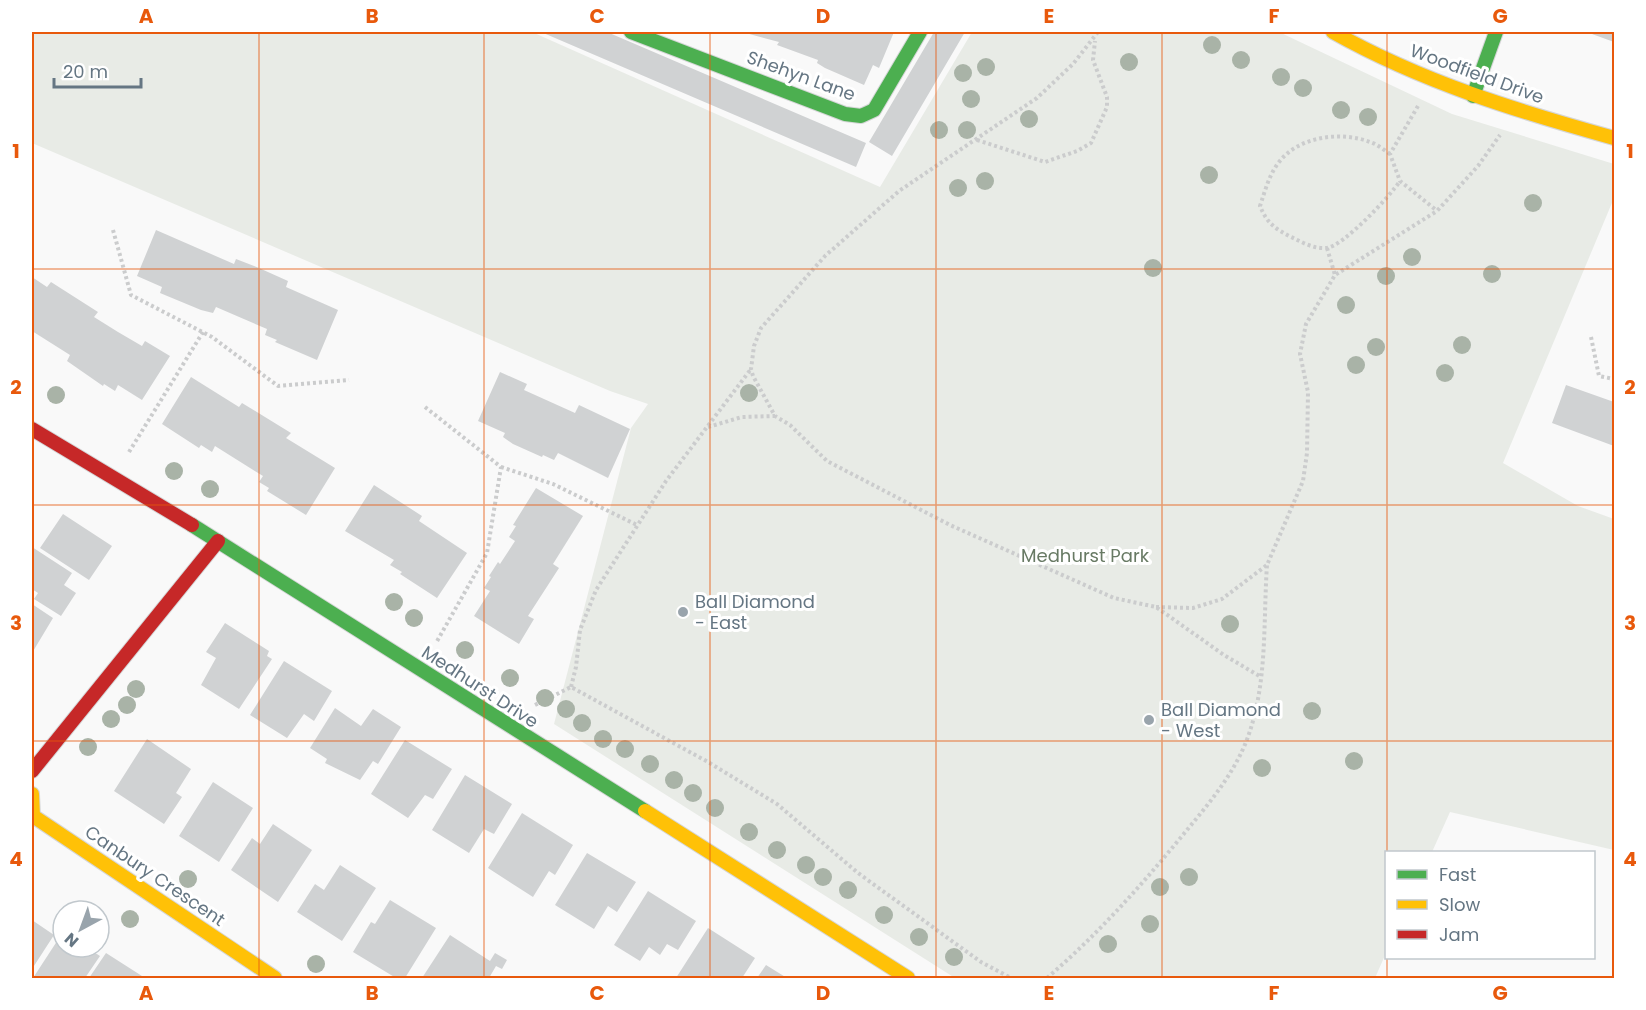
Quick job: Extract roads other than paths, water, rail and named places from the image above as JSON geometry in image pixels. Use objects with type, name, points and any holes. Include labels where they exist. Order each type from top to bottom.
[{"type":"street","name":"Shehyn Lane","points":[[631,32],[845,114],[861,116],[874,110],[920,32]]},
{"type":"street","name":"Woodfield Drive","points":[[1333,32],[1362,49],[1473,96],[1508,109],[1614,138]]},
{"type":"street","points":[[1473,96],[1496,32]]},
{"type":"street","name":"Medhurst Drive","points":[[32,429],[218,541],[908,978]]},
{"type":"street","points":[[32,771],[218,541]]},
{"type":"street","name":"Canbury Crescent","points":[[32,794],[33,816],[275,978]]},
{"type":"place","name":"Ball Diamond - East","points":[[683,612]]},
{"type":"place","name":"Ball Diamond - West","points":[[1149,720]]},
{"type":"park label","name":"Medhurst Park","points":[[1085,556]]}]
